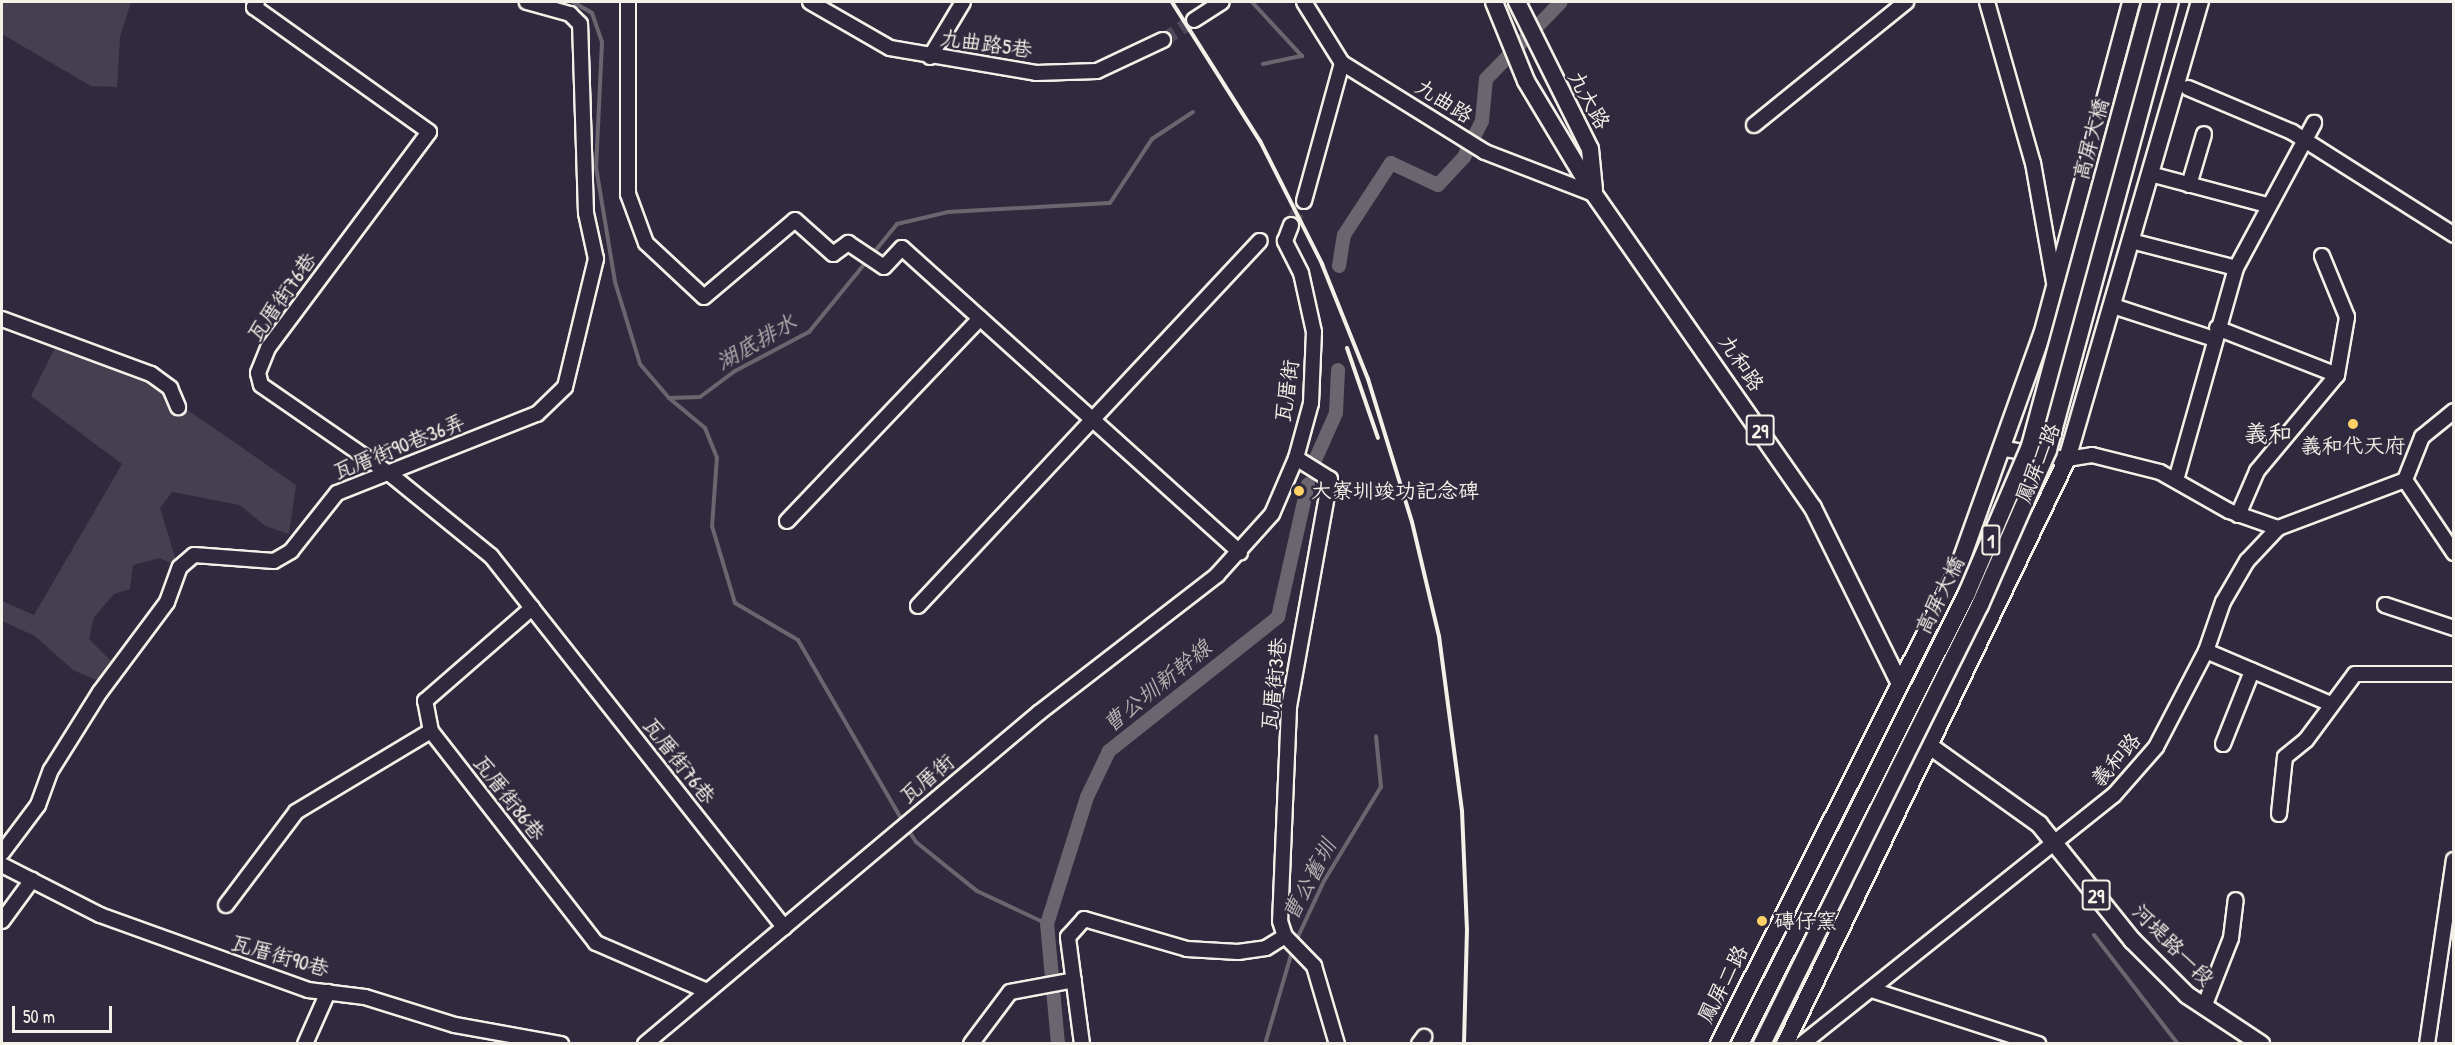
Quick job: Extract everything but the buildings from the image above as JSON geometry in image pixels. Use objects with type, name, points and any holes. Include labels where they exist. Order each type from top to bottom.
[{"type":"main road","name":"九大路","points":[[1517,2],[1544,65],[1590,149],[1594,194]]},
{"type":"main road","name":"鳳屏二路","points":[[1719,1044],[1958,569],[2005,449],[2055,286],[2131,2]]},
{"type":"main road","name":"高屏大橋","points":[[1740,1044],[1967,593],[2030,446],[2151,2]]},
{"type":"main road","name":"高屏大橋","points":[[1762,1044],[1980,604],[2048,450],[2170,2]]},
{"type":"main road","name":"鳳屏二路","points":[[1785,1044],[1931,747],[2067,459],[2200,2]]},
{"type":"main road","name":"九和路","points":[[1495,3],[1526,81],[1594,194],[1813,508],[1931,747]]},
{"type":"main road","name":"河堤路一段","points":[[1931,747],[2039,824],[2132,940],[2204,1007],[2260,1044]]},
{"type":"street","points":[[257,2],[265,2]]},
{"type":"street","name":"瓦厝街76巷","points":[[257,2],[254,7],[267,12],[429,132],[268,348],[258,373],[261,385],[390,474],[491,555],[784,927]]},
{"type":"street","name":"瓦厝街90巷36弄","points":[[2,853],[38,805],[51,770],[100,692],[167,602],[180,567],[194,555],[274,561],[291,551],[326,501],[537,414],[565,387],[596,259],[586,213],[580,24],[570,14],[527,2]]},
{"type":"street","points":[[628,2],[628,194],[646,243],[704,297],[795,220],[833,254],[848,243],[884,267],[902,248],[1240,552]]},
{"type":"street","name":"九曲路5巷","points":[[810,2],[882,44],[930,57],[1036,73],[1097,71],[1163,40]]},
{"type":"street","points":[[930,57],[963,2]]},
{"type":"street","points":[[1194,20],[1222,2]]},
{"type":"street","name":"九曲路","points":[[1305,2],[1342,63],[1485,152],[1594,194]]},
{"type":"street","points":[[1755,125],[1906,2]]},
{"type":"street","name":"鳳屏二路","points":[[1987,2],[2033,163],[2055,286]]},
{"type":"street","points":[[1304,201],[1342,63]]},
{"type":"street","points":[[2188,88],[2304,139],[2454,235]]},
{"type":"street","points":[[2176,480],[2236,268],[2267,205],[2314,123]]},
{"type":"street","points":[[2189,184],[2204,134]]},
{"type":"street","points":[[2151,174],[2267,205]]},
{"type":"street","name":"瓦厝街","points":[[645,1044],[1240,552],[1272,514],[1296,458],[1311,403],[1314,332],[1301,273],[1285,242],[1291,225]]},
{"type":"street","points":[[918,606],[1259,241]]},
{"type":"street","points":[[2131,241],[2236,268]]},
{"type":"street","points":[[2238,515],[2257,471],[2337,375],[2347,317],[2322,256]]},
{"type":"street","points":[[2113,306],[2216,333],[2337,375]]},
{"type":"street","points":[[787,521],[980,318]]},
{"type":"street","points":[[2,319],[150,374],[170,388],[178,407]]},
{"type":"street","points":[[2005,449],[2067,459],[2092,455],[2176,480],[2238,515],[2278,528],[2405,480],[2422,437],[2454,411]]},
{"type":"street","name":"瓦厝街3巷","points":[[1288,939],[1280,921],[1289,708],[1330,479],[1296,458]]},
{"type":"street","points":[[2405,480],[2454,553]]},
{"type":"street","name":"義和路","points":[[1802,1044],[2096,813],[2156,747],[2206,651],[2234,582],[2278,528]]},
{"type":"street","points":[[2385,605],[2454,628]]},
{"type":"street","name":"瓦厝街86巷","points":[[532,608],[425,701],[431,732],[596,943],[707,991]]},
{"type":"street","points":[[2206,651],[2331,704]]},
{"type":"street","points":[[2223,744],[2252,671]]},
{"type":"street","points":[[2279,814],[2285,757],[2306,740],[2355,674],[2454,674]]},
{"type":"street","points":[[226,905],[296,812],[431,732]]},
{"type":"street","points":[[2427,1044],[2454,860]]},
{"type":"street","name":"瓦厝街90巷","points":[[2,865],[179,947],[328,992],[364,997],[455,1025],[561,1044]]},
{"type":"street","points":[[2,921],[32,880]]},
{"type":"street","points":[[2204,1007],[2231,938],[2235,900]]},
{"type":"street","points":[[1082,1044],[1069,980],[1068,937],[1084,919],[1187,949],[1238,952],[1266,948],[1288,939],[1308,956],[1337,1044]]},
{"type":"street","points":[[971,1044],[999,1001],[1032,984],[1069,980]]},
{"type":"street","points":[[1872,990],[2038,1044]]},
{"type":"street","points":[[305,1044],[328,992]]},
{"type":"shaded area","points":[[2,2],[131,2],[120,37],[117,87],[91,86],[2,34]]},
{"type":"shaded area","points":[[57,344],[108,355],[296,485],[289,534],[265,526],[240,505],[172,492],[160,508],[178,567],[160,558],[133,565],[130,589],[114,594],[94,617],[89,639],[115,665],[96,680],[73,670],[35,636],[2,621],[2,601],[34,615],[122,464],[31,396]]},
{"type":"waterway","name":"湖底排水","points":[[573,2],[592,13],[602,42],[596,167],[615,282],[640,364],[669,398],[700,397],[735,371],[809,332],[897,224],[948,212],[1110,203],[1152,139],[1193,112]]},
{"type":"waterway","points":[[1252,2],[1302,56]]},
{"type":"waterway","name":"曹公圳新幹線","points":[[1339,266],[1344,235],[1391,163],[1438,185],[1464,157],[1482,121],[1486,79],[1561,2]]},
{"type":"waterway","name":"湖底排水","points":[[1263,64],[1302,56]]},
{"type":"waterway","name":"曹公圳新幹線","points":[[1316,458],[1336,413],[1338,370]]},
{"type":"waterway","points":[[669,398],[705,428],[717,457],[712,526],[735,603],[798,640],[903,822]]},
{"type":"waterway","name":"曹公圳新幹線","points":[[1058,1044],[1047,924],[1087,797],[1109,751],[1278,617],[1308,484]]},
{"type":"waterway","name":"曹公舊圳","points":[[1296,941],[1324,881],[1381,787],[1376,736]]},
{"type":"waterway","points":[[907,828],[916,842],[977,891],[1047,924]]},
{"type":"waterway","points":[[2094,935],[2178,1044]]},
{"type":"waterway","name":"曹公舊圳","points":[[1265,1044],[1293,948]]},
{"type":"tunnel","points":[[1163,40],[1194,20]]},
{"type":"tunnel","points":[[1291,225],[1304,201]]},
{"type":"railway","points":[[1172,2],[1260,141],[1322,264],[1368,379],[1412,522],[1439,636],[1462,811],[1467,929],[1464,1044]]},
{"type":"railway","points":[[1347,348],[1378,438]]},
{"type":"place","name":"義和代天府","points":[[2353,424]]},
{"type":"place","name":"大寮圳竣功記念碑","points":[[1299,491]]},
{"type":"place","name":"磚仔窯","points":[[1762,921]]},
{"type":"district","name":"義和","points":[[2268,434]]}]
